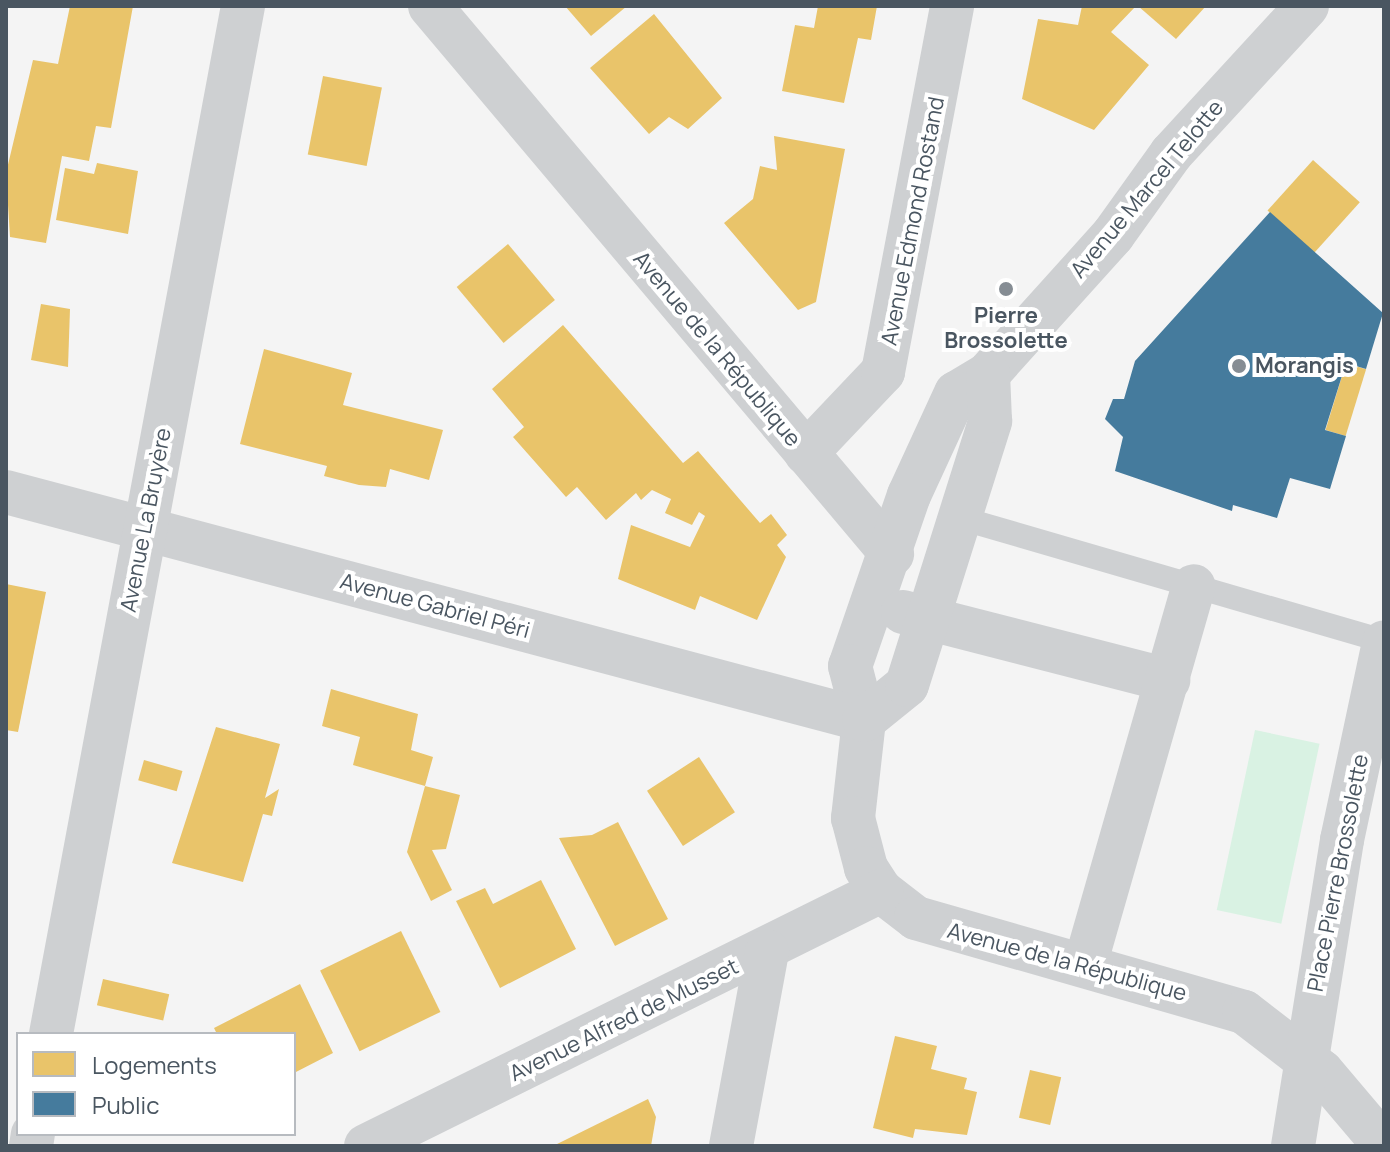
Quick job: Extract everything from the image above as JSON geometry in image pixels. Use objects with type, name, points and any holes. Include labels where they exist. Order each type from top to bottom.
[{"type":"street","name":"Avenue La Bruyère","points":[[51,1032],[243,6]]},
{"type":"street","name":"Avenue de la République","points":[[430,6],[892,554]]},
{"type":"street","name":"Avenue Edmond Rostand","points":[[806,453],[883,372],[952,6]]},
{"type":"street","name":"Avenue Marcel Telotte","points":[[892,554],[909,495],[956,393],[988,374],[1113,235],[1171,154],[1307,6]]},
{"type":"street","points":[[864,720],[907,685],[931,619],[990,421],[988,374]]},
{"type":"street","name":"Avenue Gabriel Péri","points":[[6,492],[864,720]]},
{"type":"street","points":[[881,891],[853,818],[864,720],[850,666],[869,604],[892,554]]},
{"type":"street","points":[[1085,965],[1194,586]]},
{"type":"street","points":[[869,604],[1168,680]]},
{"type":"street","name":"Place Pierre Brossolette","points":[[1293,1146],[1304,1057],[1384,642]]},
{"type":"street","name":"Avenue de la République","points":[[881,891],[934,927],[1085,965],[1244,1012],[1304,1057],[1384,1145]]},
{"type":"street","name":"Avenue Alfred de Musset","points":[[366,1146],[767,951],[881,891]]},
{"type":"street","points":[[731,1146],[767,951]]},
{"type":"lane","name":"Place Pierre Brossolette","points":[[960,518],[1384,642]]},
{"type":"green space","points":[[1255,730],[1320,744],[1281,924],[1217,910]]},
{"type":"building: Logements","points":[[70,6],[133,6],[111,128],[96,126],[89,161],[62,156],[46,243],[10,237],[6,173],[33,60],[58,64]]},
{"type":"building: Logements","points":[[565,6],[627,6],[591,36]]},
{"type":"building: Logements","points":[[818,6],[877,6],[871,40],[858,38],[844,103],[782,91],[795,25],[814,28]]},
{"type":"building: Logements","points":[[1082,6],[1136,6],[1111,32],[1149,65],[1094,130],[1022,99],[1038,19],[1078,25]]},
{"type":"building: Logements","points":[[1138,6],[1206,6],[1176,39]]},
{"type":"building: Logements","points":[[654,14],[722,98],[688,129],[669,117],[649,134],[590,68]]},
{"type":"building: Logements","points":[[323,76],[382,87],[367,166],[308,155]]},
{"type":"building: Logements","points":[[774,136],[845,149],[816,302],[798,310],[724,223],[753,199],[760,166],[777,170]]},
{"type":"building: Logements","points":[[1313,160],[1360,202],[1314,253],[1267,211]]},
{"type":"building: Logements","points":[[97,163],[138,171],[128,234],[56,220],[65,168],[94,174]]},
{"type":"building: Logements","points":[[508,244],[555,300],[504,343],[457,287]]},
{"type":"building: Logements","points":[[41,304],[70,309],[68,367],[31,360]]},
{"type":"building: Logements","points":[[563,325],[683,463],[698,451],[760,523],[771,514],[787,535],[777,545],[786,557],[757,620],[700,596],[695,610],[618,579],[631,525],[690,547],[705,516],[699,512],[692,525],[665,513],[671,499],[652,490],[641,500],[636,493],[606,520],[577,487],[566,497],[513,437],[524,427],[492,389]]},
{"type":"building: Logements","points":[[264,349],[352,373],[343,405],[443,430],[429,480],[390,469],[386,487],[359,485],[324,476],[327,466],[240,444]]},
{"type":"building: Logements","points":[[1346,363],[1366,369],[1346,436],[1326,430]]},
{"type":"building: Logements","points":[[6,584],[46,592],[18,732],[6,730]]},
{"type":"building: Logements","points":[[331,689],[418,714],[411,750],[433,757],[425,786],[353,765],[360,737],[322,726]]},
{"type":"building: Logements","points":[[216,727],[280,744],[265,798],[279,789],[272,816],[263,814],[243,882],[172,863]]},
{"type":"building: Logements","points":[[699,757],[735,812],[683,846],[647,791]]},
{"type":"building: Logements","points":[[144,760],[182,771],[177,791],[138,780]]},
{"type":"building: Logements","points":[[425,786],[460,795],[446,849],[432,850],[452,890],[431,901],[407,852]]},
{"type":"building: Logements","points":[[618,822],[668,919],[615,946],[559,838],[592,835]]},
{"type":"building: Logements","points":[[541,880],[576,949],[500,988],[456,901],[485,888],[493,904]]},
{"type":"building: Logements","points":[[401,931],[440,1012],[360,1051],[320,970]]},
{"type":"building: Logements","points":[[103,979],[169,994],[163,1021],[97,1005]]},
{"type":"building: Logements","points":[[300,984],[333,1053],[296,1072],[296,1032],[216,1032],[214,1028]]},
{"type":"building: Logements","points":[[895,1036],[937,1046],[931,1069],[967,1078],[964,1089],[977,1092],[967,1135],[915,1129],[913,1138],[873,1128]]},
{"type":"building: Logements","points":[[1030,1070],[1061,1077],[1050,1125],[1019,1118]]},
{"type":"building: Logements","points":[[648,1099],[656,1117],[651,1146],[553,1146]]},
{"type":"building: Public","name":"Morangis","points":[[1270,212],[1383,313],[1366,369],[1346,363],[1325,430],[1346,436],[1330,489],[1290,478],[1277,518],[1233,505],[1232,511],[1115,471],[1123,437],[1105,419],[1113,399],[1124,399],[1135,361]]},
{"type":"place","name":"Pierre Brossolette","points":[[1006,289]]},
{"type":"place","name":"Morangis","points":[[1239,366]]}]
